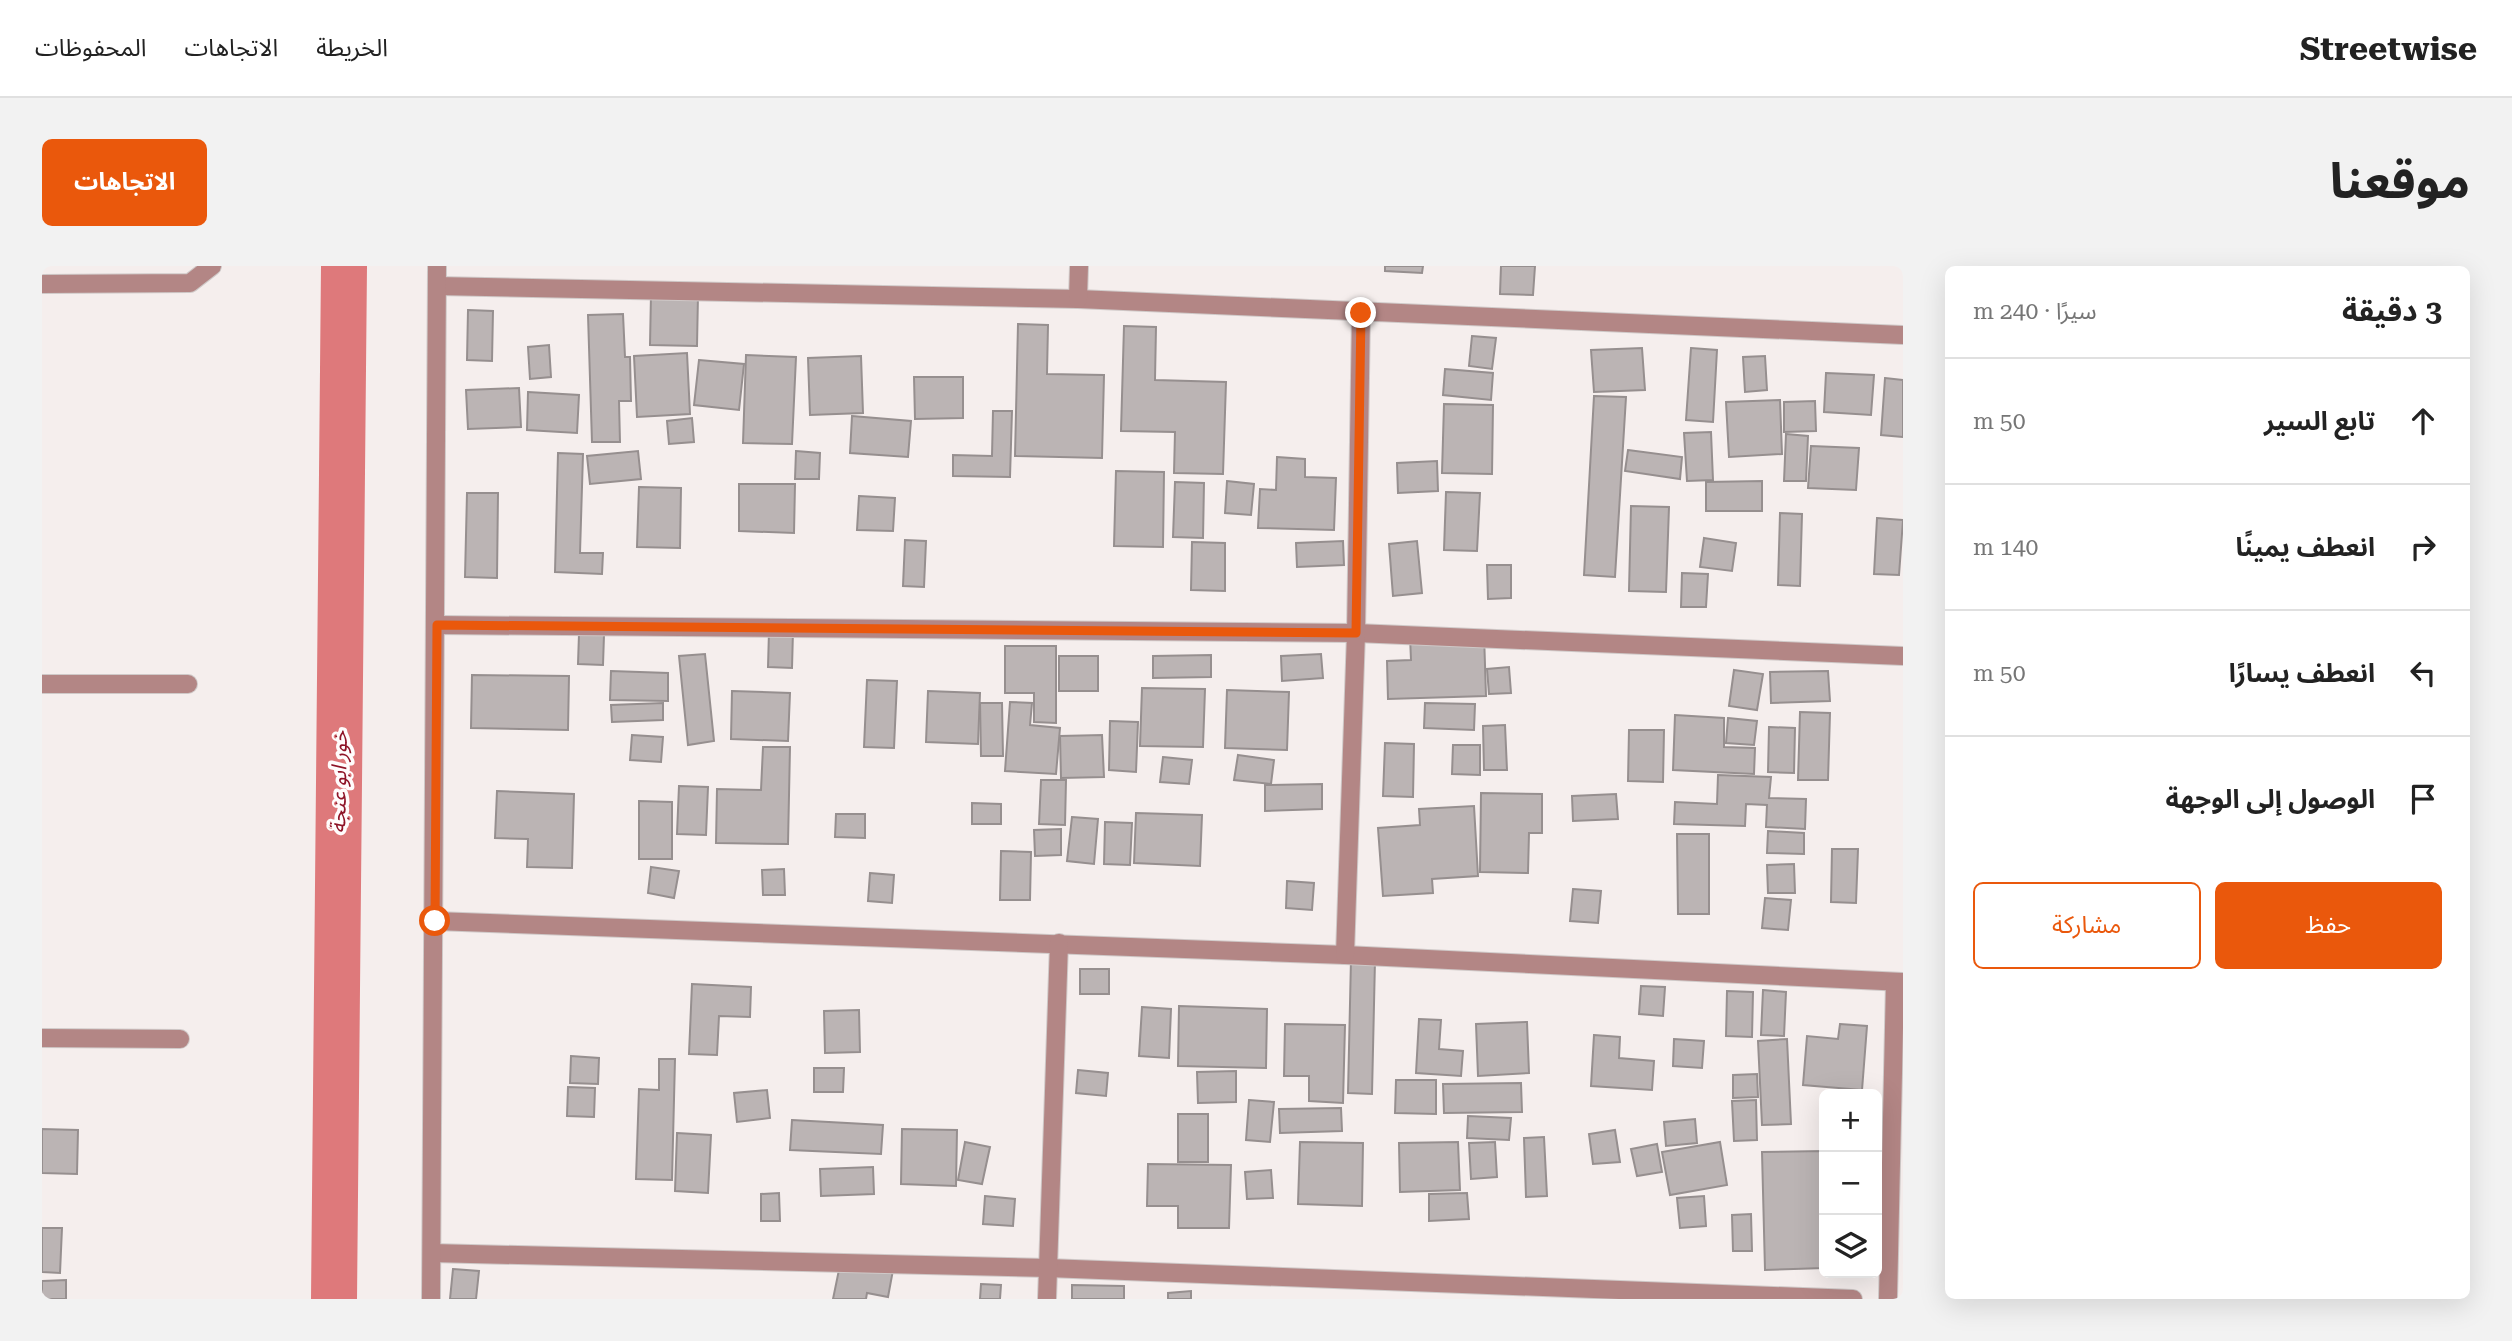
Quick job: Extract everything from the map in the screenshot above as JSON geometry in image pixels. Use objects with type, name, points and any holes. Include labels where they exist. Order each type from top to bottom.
[{"type":"street","points":[[42,284],[190,283],[212,266]]},
{"type":"street","points":[[431,1299],[437,266]]},
{"type":"street","points":[[1078,299],[1079,266]]},
{"type":"street","points":[[437,286],[1078,299],[1903,335]]},
{"type":"street","points":[[1345,955],[1356,633],[1361,313]]},
{"type":"street","points":[[437,625],[1356,633],[1903,656]]},
{"type":"street","points":[[42,684],[188,684]]},
{"type":"street","points":[[435,921],[1059,943],[1899,982],[1888,1299]]},
{"type":"street","points":[[1047,1299],[1059,943]]},
{"type":"street","points":[[42,1038],[180,1039]]},
{"type":"street","points":[[432,1253],[1048,1268],[1853,1299]]},
{"type":"building","points":[[1385,266],[1423,266],[1422,273],[1385,271]]},
{"type":"building","points":[[1501,266],[1535,266],[1533,295],[1500,294]]},
{"type":"building","points":[[651,294],[698,295],[697,346],[650,345]]},
{"type":"building","points":[[468,310],[493,311],[492,361],[467,360]]},
{"type":"building","points":[[623,314],[625,357],[630,357],[631,401],[619,401],[620,442],[592,442],[588,315]]},
{"type":"building","points":[[1018,324],[1048,325],[1047,374],[1104,375],[1102,458],[1015,456]]},
{"type":"building","points":[[1124,326],[1156,327],[1155,380],[1226,382],[1223,474],[1174,473],[1175,432],[1121,431]]},
{"type":"building","points":[[1472,336],[1496,338],[1492,369],[1469,366]]},
{"type":"building","points":[[549,345],[551,377],[530,379],[528,347]]},
{"type":"building","points":[[1642,348],[1645,390],[1594,392],[1591,350]]},
{"type":"building","points":[[1691,348],[1717,350],[1713,422],[1686,420]]},
{"type":"building","points":[[687,353],[690,414],[637,417],[634,356]]},
{"type":"building","points":[[746,355],[796,357],[792,444],[743,443]]},
{"type":"building","points":[[861,356],[863,413],[810,415],[808,358]]},
{"type":"building","points":[[1765,356],[1767,390],[1745,392],[1743,357]]},
{"type":"building","points":[[699,360],[744,364],[739,410],[694,405]]},
{"type":"building","points":[[1445,369],[1493,373],[1491,400],[1443,395]]},
{"type":"building","points":[[1826,373],[1874,375],[1871,415],[1824,412]]},
{"type":"building","points":[[914,377],[963,377],[963,418],[915,419]]},
{"type":"building","points":[[1885,378],[1903,380],[1903,437],[1881,435]]},
{"type":"building","points":[[519,388],[521,427],[468,429],[466,390]]},
{"type":"building","points":[[528,392],[579,395],[577,433],[527,430]]},
{"type":"building","points":[[1594,396],[1626,397],[1615,577],[1584,575]]},
{"type":"building","points":[[1780,400],[1782,454],[1729,457],[1726,402]]},
{"type":"building","points":[[1815,401],[1816,431],[1784,432],[1784,402]]},
{"type":"building","points":[[1444,404],[1493,405],[1492,474],[1442,473]]},
{"type":"building","points":[[993,411],[1012,411],[1010,477],[953,476],[953,455],[992,456]]},
{"type":"building","points":[[852,416],[911,421],[908,457],[850,453]]},
{"type":"building","points":[[692,418],[694,442],[669,444],[667,421]]},
{"type":"building","points":[[1711,432],[1713,480],[1687,481],[1684,433]]},
{"type":"building","points":[[1786,434],[1808,436],[1806,481],[1784,481]]},
{"type":"building","points":[[1811,446],[1859,448],[1856,490],[1808,488]]},
{"type":"building","points":[[1628,450],[1682,457],[1680,479],[1625,471]]},
{"type":"building","points":[[638,451],[641,479],[590,484],[587,456]]},
{"type":"building","points":[[796,451],[820,453],[819,479],[795,479]]},
{"type":"building","points":[[558,453],[583,454],[580,553],[603,553],[602,574],[555,572]]},
{"type":"building","points":[[1277,457],[1305,459],[1305,477],[1336,478],[1334,530],[1258,528],[1260,489],[1276,490]]},
{"type":"building","points":[[1437,461],[1438,491],[1398,493],[1397,463]]},
{"type":"building","points":[[1116,471],[1164,472],[1163,547],[1114,546]]},
{"type":"building","points":[[1227,481],[1254,484],[1251,515],[1225,513]]},
{"type":"building","points":[[1762,481],[1762,511],[1706,511],[1706,482]]},
{"type":"building","points":[[1175,482],[1204,483],[1203,538],[1173,537]]},
{"type":"building","points":[[739,484],[795,484],[794,533],[739,531]]},
{"type":"building","points":[[639,487],[681,488],[680,548],[637,547]]},
{"type":"building","points":[[1446,492],[1480,493],[1477,551],[1444,550]]},
{"type":"building","points":[[467,493],[498,493],[497,578],[465,577]]},
{"type":"building","points":[[859,496],[895,498],[893,531],[857,530]]},
{"type":"building","points":[[1631,506],[1669,507],[1666,592],[1629,591]]},
{"type":"building","points":[[1780,513],[1802,514],[1800,586],[1778,585]]},
{"type":"building","points":[[1877,518],[1903,520],[1899,575],[1874,574]]},
{"type":"building","points":[[1704,538],[1736,543],[1732,571],[1700,567]]},
{"type":"building","points":[[905,540],[926,541],[924,587],[903,586]]},
{"type":"building","points":[[1343,541],[1344,565],[1297,567],[1296,543]]},
{"type":"building","points":[[1417,541],[1422,593],[1393,596],[1389,544]]},
{"type":"building","points":[[1192,542],[1225,543],[1225,591],[1191,590]]},
{"type":"building","points":[[1487,565],[1511,565],[1511,598],[1488,599]]},
{"type":"building","points":[[1682,573],[1708,574],[1706,607],[1681,607]]},
{"type":"building","points":[[769,631],[793,631],[792,668],[768,667]]},
{"type":"building","points":[[579,634],[604,635],[603,665],[578,664]]},
{"type":"building","points":[[1484,634],[1486,696],[1388,699],[1387,661],[1411,660],[1410,636]]},
{"type":"building","points":[[1005,646],[1056,646],[1056,723],[1034,722],[1034,693],[1005,693]]},
{"type":"building","points":[[705,654],[714,741],[688,745],[679,656]]},
{"type":"building","points":[[1321,654],[1323,678],[1282,681],[1281,656]]},
{"type":"building","points":[[1211,655],[1211,677],[1153,678],[1153,656]]},
{"type":"building","points":[[1059,656],[1098,656],[1098,691],[1059,691]]},
{"type":"building","points":[[1509,667],[1511,693],[1489,694],[1487,669]]},
{"type":"building","points":[[1734,670],[1763,674],[1757,710],[1729,706]]},
{"type":"building","points":[[611,671],[668,673],[668,701],[610,700]]},
{"type":"building","points":[[1828,671],[1830,701],[1771,703],[1770,672]]},
{"type":"building","points":[[472,675],[569,676],[568,730],[471,728]]},
{"type":"building","points":[[867,680],[897,681],[894,748],[864,747]]},
{"type":"building","points":[[1142,688],[1205,689],[1203,747],[1140,746]]},
{"type":"building","points":[[1227,690],[1289,692],[1287,750],[1225,748]]},
{"type":"building","points":[[732,691],[790,693],[788,741],[731,739]]},
{"type":"building","points":[[928,691],[980,693],[978,744],[926,742]]},
{"type":"building","points":[[1010,702],[1032,703],[1030,725],[1060,728],[1056,774],[1005,771]]},
{"type":"building","points":[[663,703],[663,720],[612,722],[611,705]]},
{"type":"building","points":[[980,703],[1002,703],[1003,756],[981,756]]},
{"type":"building","points":[[1425,703],[1475,704],[1474,730],[1424,728]]},
{"type":"building","points":[[1800,712],[1830,713],[1828,780],[1798,780]]},
{"type":"building","points":[[1675,715],[1724,718],[1724,747],[1755,748],[1754,774],[1673,770]]},
{"type":"building","points":[[1728,718],[1757,721],[1754,745],[1726,743]]},
{"type":"building","points":[[1110,721],[1138,722],[1136,772],[1109,770]]},
{"type":"building","points":[[1505,725],[1507,770],[1484,770],[1483,726]]},
{"type":"building","points":[[1769,727],[1795,728],[1794,773],[1768,772]]},
{"type":"building","points":[[1629,730],[1664,730],[1663,782],[1628,781]]},
{"type":"building","points":[[632,735],[663,737],[661,762],[630,760]]},
{"type":"building","points":[[1102,735],[1104,777],[1061,778],[1060,736]]},
{"type":"building","points":[[1385,743],[1414,744],[1413,797],[1383,796]]},
{"type":"building","points":[[1453,745],[1480,745],[1480,775],[1452,774]]},
{"type":"building","points":[[763,747],[790,747],[788,844],[716,843],[717,789],[761,790]]},
{"type":"building","points":[[1238,755],[1274,760],[1271,784],[1234,780]]},
{"type":"building","points":[[1163,757],[1192,760],[1189,784],[1160,782]]},
{"type":"building","points":[[1718,775],[1771,777],[1769,798],[1806,799],[1805,829],[1766,827],[1767,805],[1746,804],[1745,826],[1674,824],[1675,802],[1717,804]]},
{"type":"building","points":[[1041,780],[1066,780],[1065,825],[1039,824]]},
{"type":"building","points":[[1322,784],[1322,809],[1265,811],[1265,785]]},
{"type":"building","points":[[679,786],[708,787],[706,835],[677,834]]},
{"type":"building","points":[[497,791],[574,794],[572,868],[527,867],[528,839],[495,838]]},
{"type":"building","points":[[1481,793],[1542,794],[1542,833],[1529,833],[1528,873],[1480,872]]},
{"type":"building","points":[[1616,794],[1618,819],[1573,821],[1572,796]]},
{"type":"building","points":[[639,801],[672,802],[672,859],[639,859]]},
{"type":"building","points":[[972,803],[1001,804],[1001,824],[972,824]]},
{"type":"building","points":[[1474,806],[1478,876],[1432,879],[1433,893],[1383,896],[1378,828],[1420,825],[1419,809]]},
{"type":"building","points":[[1136,813],[1202,815],[1200,866],[1134,863]]},
{"type":"building","points":[[836,814],[865,814],[865,838],[835,837]]},
{"type":"building","points":[[1072,817],[1098,819],[1094,864],[1067,861]]},
{"type":"building","points":[[1105,822],[1132,823],[1130,865],[1104,864]]},
{"type":"building","points":[[1061,829],[1061,855],[1035,856],[1034,830]]},
{"type":"building","points":[[1768,831],[1804,833],[1804,854],[1767,853]]},
{"type":"building","points":[[1677,834],[1709,834],[1709,914],[1678,914]]},
{"type":"building","points":[[1832,849],[1858,849],[1856,903],[1831,902]]},
{"type":"building","points":[[1001,851],[1031,852],[1030,900],[1000,900]]},
{"type":"building","points":[[1794,864],[1795,893],[1768,893],[1767,865]]},
{"type":"building","points":[[651,867],[679,871],[674,898],[648,893]]},
{"type":"building","points":[[784,869],[785,895],[763,895],[762,870]]},
{"type":"building","points":[[870,873],[894,875],[892,903],[868,901]]},
{"type":"building","points":[[1287,881],[1314,883],[1312,910],[1286,908]]},
{"type":"building","points":[[1573,889],[1601,891],[1598,923],[1570,921]]},
{"type":"building","points":[[1765,898],[1791,900],[1788,930],[1762,928]]},
{"type":"building","points":[[1351,959],[1375,960],[1372,1094],[1348,1093]]},
{"type":"building","points":[[1080,969],[1109,969],[1109,994],[1080,994]]},
{"type":"building","points":[[692,984],[751,987],[750,1017],[719,1016],[717,1055],[689,1054]]},
{"type":"building","points":[[1641,986],[1665,987],[1663,1016],[1639,1014]]},
{"type":"building","points":[[1763,990],[1786,992],[1784,1036],[1761,1035]]},
{"type":"building","points":[[1727,991],[1753,992],[1752,1037],[1726,1036]]},
{"type":"building","points":[[1179,1006],[1267,1009],[1266,1068],[1178,1066]]},
{"type":"building","points":[[1142,1007],[1171,1009],[1169,1058],[1139,1056]]},
{"type":"building","points":[[859,1010],[860,1052],[825,1053],[824,1011]]},
{"type":"building","points":[[1419,1019],[1441,1020],[1439,1049],[1463,1051],[1461,1076],[1416,1073]]},
{"type":"building","points":[[1527,1022],[1529,1073],[1478,1076],[1476,1024]]},
{"type":"building","points":[[1285,1024],[1345,1025],[1343,1103],[1309,1101],[1309,1076],[1284,1076]]},
{"type":"building","points":[[1840,1024],[1867,1026],[1862,1089],[1803,1085],[1807,1036],[1838,1039]]},
{"type":"building","points":[[1594,1035],[1620,1037],[1619,1058],[1654,1061],[1652,1090],[1591,1086]]},
{"type":"building","points":[[1674,1039],[1704,1041],[1702,1068],[1673,1066]]},
{"type":"building","points":[[1787,1039],[1791,1124],[1762,1125],[1758,1041]]},
{"type":"building","points":[[571,1056],[599,1058],[598,1084],[570,1083]]},
{"type":"building","points":[[659,1059],[675,1059],[672,1180],[636,1179],[639,1089],[659,1090]]},
{"type":"building","points":[[814,1068],[844,1068],[843,1092],[814,1092]]},
{"type":"building","points":[[1078,1070],[1108,1073],[1106,1096],[1076,1093]]},
{"type":"building","points":[[1236,1071],[1236,1102],[1198,1103],[1197,1072]]},
{"type":"building","points":[[1757,1074],[1758,1097],[1733,1098],[1733,1075]]},
{"type":"building","points":[[1396,1080],[1436,1080],[1436,1114],[1395,1113]]},
{"type":"building","points":[[1521,1083],[1522,1112],[1444,1113],[1443,1084]]},
{"type":"building","points":[[568,1087],[595,1088],[594,1117],[567,1116]]},
{"type":"building","points":[[767,1090],[770,1118],[737,1122],[734,1093]]},
{"type":"building","points":[[1249,1100],[1274,1102],[1270,1142],[1246,1140]]},
{"type":"building","points":[[1756,1100],[1757,1140],[1734,1141],[1732,1101]]},
{"type":"building","points":[[1341,1108],[1342,1131],[1280,1133],[1279,1109]]},
{"type":"building","points":[[1178,1114],[1208,1114],[1208,1162],[1178,1162]]},
{"type":"building","points":[[1468,1116],[1511,1118],[1509,1140],[1467,1138]]},
{"type":"building","points":[[1695,1119],[1697,1143],[1666,1146],[1664,1122]]},
{"type":"building","points":[[792,1120],[883,1125],[881,1154],[790,1150]]},
{"type":"building","points":[[42,1129],[78,1130],[77,1174],[42,1173]]},
{"type":"building","points":[[902,1129],[957,1130],[956,1186],[901,1184]]},
{"type":"building","points":[[1615,1130],[1620,1162],[1593,1164],[1589,1134]]},
{"type":"building","points":[[677,1133],[711,1135],[708,1193],[675,1191]]},
{"type":"building","points":[[1544,1137],[1547,1196],[1526,1197],[1524,1138]]},
{"type":"building","points":[[965,1142],[990,1147],[982,1184],[958,1180]]},
{"type":"building","points":[[1300,1142],[1363,1143],[1362,1206],[1298,1204]]},
{"type":"building","points":[[1458,1142],[1460,1190],[1400,1192],[1399,1143]]},
{"type":"building","points":[[1495,1142],[1497,1177],[1471,1179],[1469,1143]]},
{"type":"building","points":[[1720,1142],[1727,1185],[1670,1195],[1662,1152]]},
{"type":"building","points":[[1657,1144],[1662,1172],[1637,1176],[1631,1149]]},
{"type":"building","points":[[1819,1151],[1819,1268],[1765,1270],[1762,1152]]},
{"type":"building","points":[[1148,1164],[1231,1165],[1229,1228],[1178,1228],[1178,1206],[1147,1206]]},
{"type":"building","points":[[873,1167],[874,1194],[821,1196],[820,1169]]},
{"type":"building","points":[[1271,1170],[1273,1198],[1247,1199],[1245,1172]]},
{"type":"building","points":[[779,1193],[780,1221],[761,1221],[761,1194]]},
{"type":"building","points":[[1467,1193],[1469,1219],[1429,1221],[1429,1194]]},
{"type":"building","points":[[985,1196],[1015,1199],[1013,1226],[983,1224]]},
{"type":"building","points":[[1704,1196],[1706,1226],[1680,1228],[1677,1198]]},
{"type":"building","points":[[1751,1214],[1752,1251],[1733,1251],[1732,1215]]},
{"type":"building","points":[[42,1228],[62,1228],[60,1273],[42,1272]]},
{"type":"building","points":[[841,1260],[893,1270],[888,1297],[867,1293],[866,1299],[833,1299]]},
{"type":"building","points":[[453,1269],[479,1271],[476,1299],[450,1299]]},
{"type":"building","points":[[66,1280],[66,1299],[42,1299],[42,1281]]},
{"type":"building","points":[[981,1284],[1001,1285],[1000,1299],[980,1299]]},
{"type":"building","points":[[1072,1285],[1124,1286],[1124,1299],[1072,1299]]},
{"type":"building","points":[[1191,1291],[1191,1299],[1168,1299],[1168,1293]]},
{"type":"waterway","name":"خور ابو عنجة","points":[[334,1299],[344,266]]},
{"type":"route","points":[[435,921],[437,625],[1356,633],[1361,313]]}]
